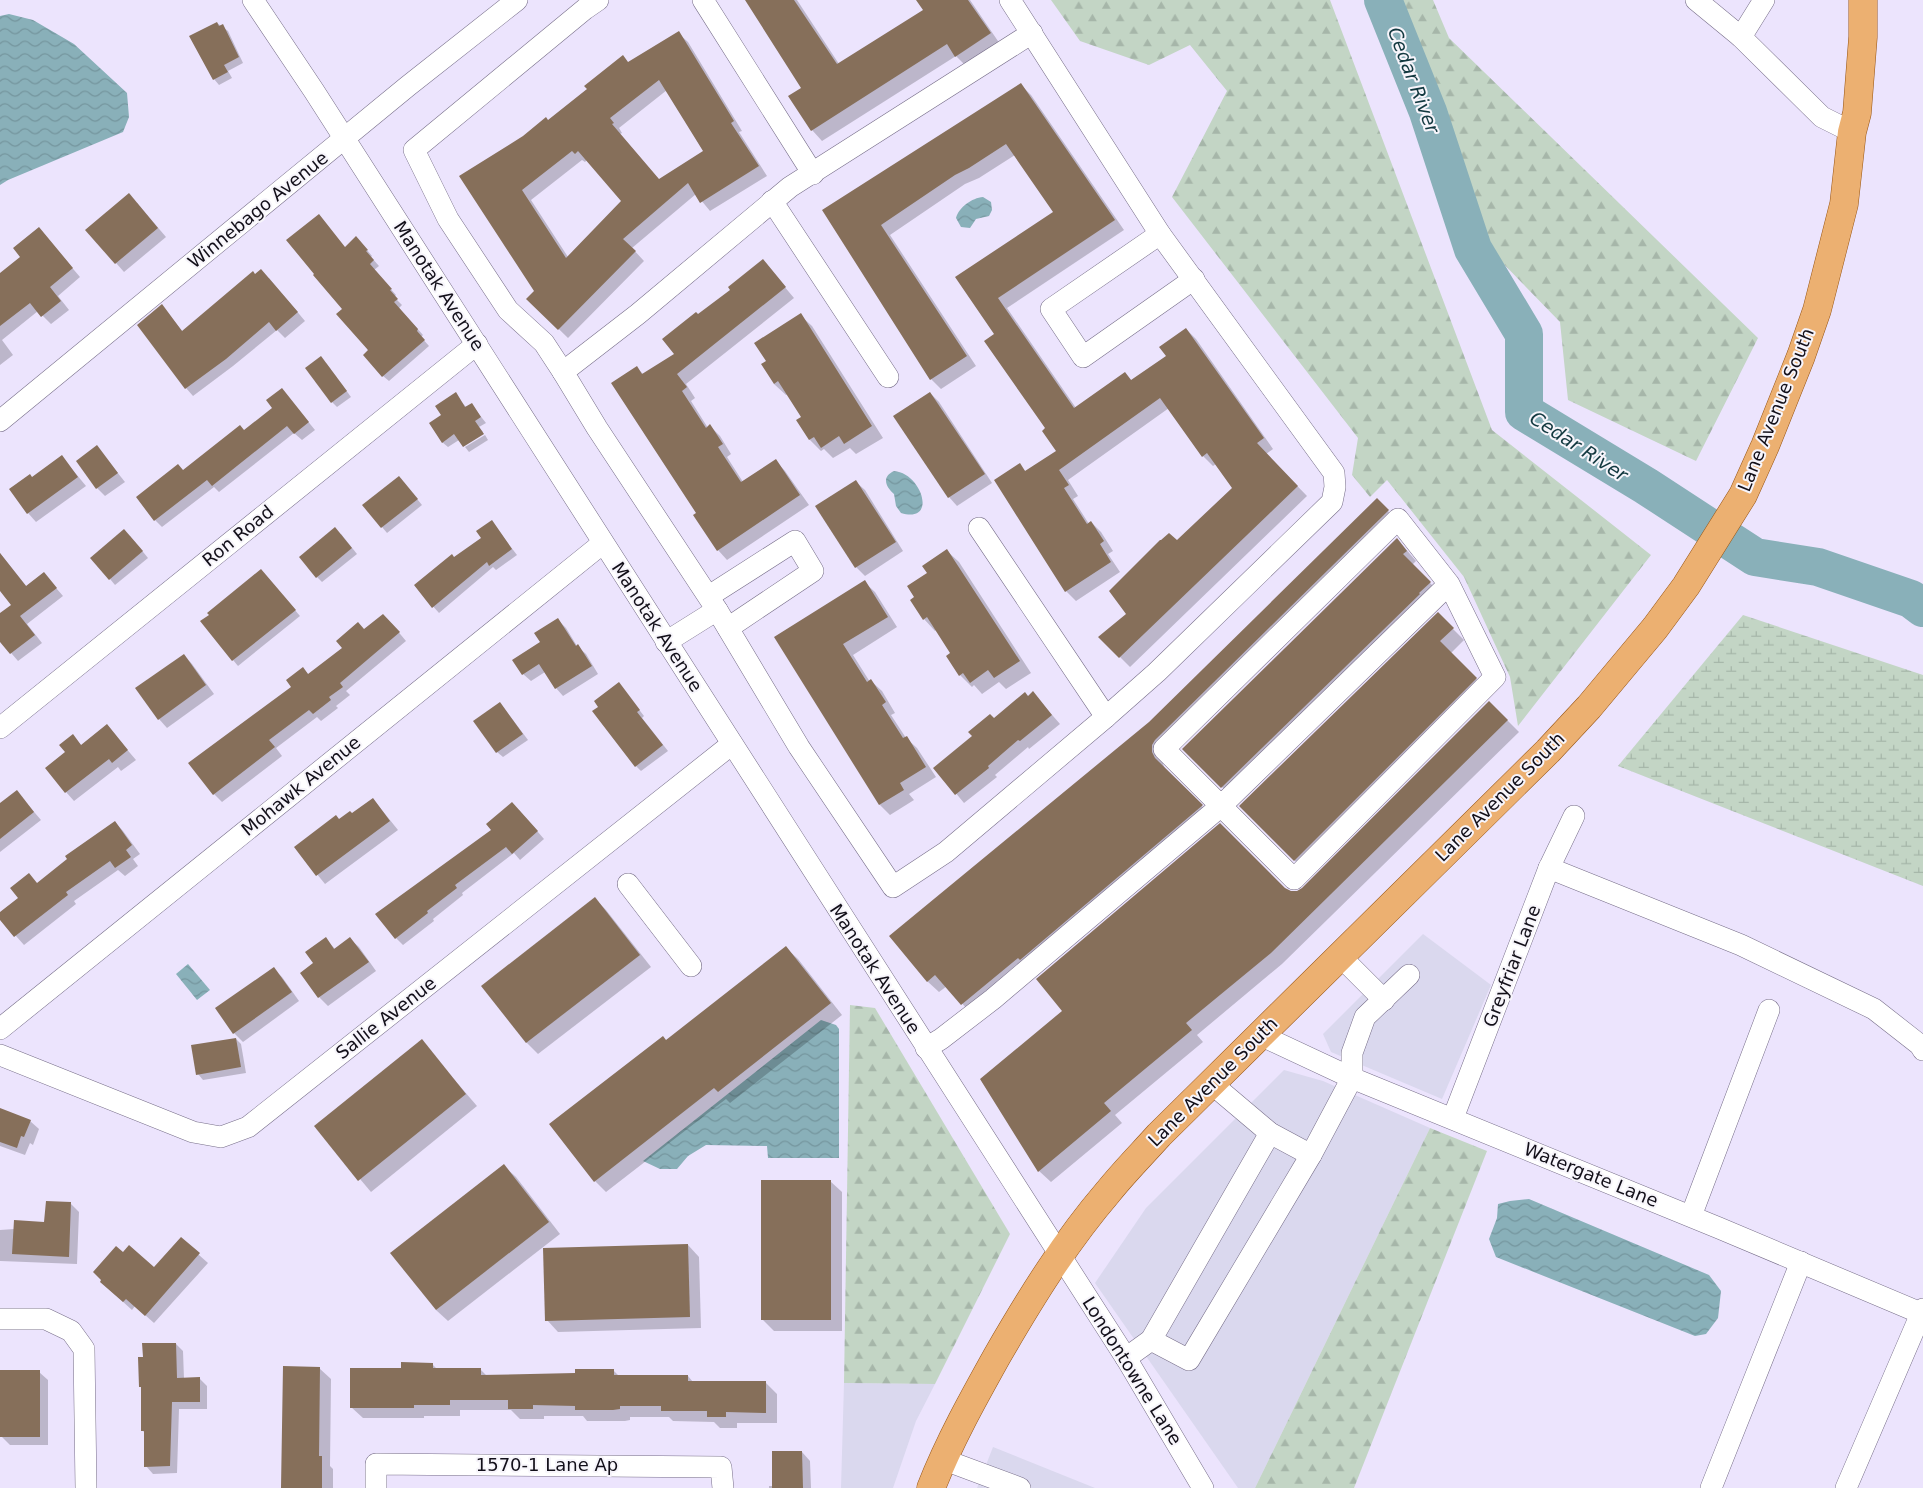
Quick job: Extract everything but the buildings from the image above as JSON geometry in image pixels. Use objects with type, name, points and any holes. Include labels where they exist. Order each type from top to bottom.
[{"type":"main road","name":"Lane Avenue South","points":[[931,1488],[942,1459],[972,1400],[1027,1304],[1107,1192],[1159,1135],[1572,726],[1654,628],[1686,586],[1743,495],[1765,446],[1817,310],[1844,204],[1852,132],[1857,113],[1863,38],[1863,0]]},
{"type":"street","name":"Manotak Avenue","points":[[253,0],[477,344],[1060,1256]]},
{"type":"street","name":"Winnebago Avenue","points":[[0,421],[517,0]]},
{"type":"street","points":[[598,0],[577,15],[414,150],[448,219],[508,310],[544,343],[597,428],[718,611],[799,747],[894,887],[946,852],[1157,672],[1332,502],[1335,487],[1334,473],[1160,234],[1010,0]]},
{"type":"street","points":[[702,0],[813,174]]},
{"type":"street","points":[[1696,0],[1740,37],[1822,117],[1852,132]]},
{"type":"street","points":[[1740,37],[1764,0]]},
{"type":"street","points":[[563,372],[638,314],[790,187],[1032,33]]},
{"type":"street","points":[[772,201],[888,378]]},
{"type":"street","points":[[1160,234],[1051,309],[1084,356],[1194,279]]},
{"type":"street","name":"Ron Road","points":[[0,728],[477,344]]},
{"type":"street","points":[[1398,519],[1449,584],[1495,677],[1294,880],[1164,749],[1398,519]]},
{"type":"street","points":[[979,528],[1106,717]]},
{"type":"street","name":"Mohawk Avenue","points":[[0,1029],[603,542]]},
{"type":"street","points":[[926,1048],[941,1039],[993,998],[1221,806],[1449,584]]},
{"type":"street","points":[[666,642],[718,611]]},
{"type":"street","name":"Sallie Avenue","points":[[0,1055],[193,1132],[221,1138],[248,1127],[732,744]]},
{"type":"street","name":"Greyfriar Lane","points":[[1453,1118],[1549,868],[1574,816]]},
{"type":"street","points":[[1549,868],[1741,945],[1874,1009],[1920,1045],[1923,1050]]},
{"type":"street","points":[[628,884],[691,966]]},
{"type":"street","points":[[1340,956],[1384,1000]]},
{"type":"street","points":[[1151,1340],[1189,1360],[1311,1155],[1352,1078],[1352,1053],[1365,1017],[1409,975]]},
{"type":"street","points":[[1690,1216],[1769,1010]]},
{"type":"street","name":"Watergate Lane","points":[[1260,1035],[1352,1078],[1923,1312]]},
{"type":"street","points":[[1212,1084],[1270,1133],[1311,1155]]},
{"type":"street","points":[[1126,1358],[1151,1340],[1270,1133]]},
{"type":"street","name":"Londontowne Lane","points":[[1060,1256],[1126,1358],[1203,1488]]},
{"type":"street","points":[[1711,1488],[1801,1262]]},
{"type":"street","points":[[1846,1488],[1923,1312]]},
{"type":"street","points":[[0,1319],[46,1319],[71,1331],[84,1349],[86,1488]]},
{"type":"street","points":[[942,1459],[1019,1488]]},
{"type":"street","name":"1570-1 Lane Ap","points":[[376,1488],[376,1464],[721,1466],[723,1488]]},
{"type":"shaded area","points":[[1423,934],[1491,985],[1442,1099],[1331,1052],[1323,1034]]},
{"type":"shaded area","points":[[1284,1070],[1323,1081],[1430,1128],[1255,1488],[1238,1488],[1095,1283],[1146,1208]]},
{"type":"shaded area","points":[[844,1383],[935,1384],[916,1421],[893,1488],[841,1488]]},
{"type":"shaded area","points":[[993,1447],[1095,1488],[977,1488]]},
{"type":"green space","points":[[1051,0],[1330,0],[1492,430],[1651,555],[1518,726],[1510,677],[1464,577],[1387,480],[1370,497],[1352,475],[1358,438],[1172,197],[1227,91],[1190,45],[1149,65],[1080,41]]},
{"type":"green space","points":[[1399,0],[1433,0],[1449,38],[1758,338],[1696,461],[1568,400],[1560,322],[1493,253]]},
{"type":"green space","points":[[1743,615],[1923,675],[1923,886],[1618,766]]},
{"type":"green space","points":[[850,1005],[875,1008],[1010,1234],[935,1384],[844,1383]]},
{"type":"green space","points":[[1430,1128],[1487,1151],[1354,1488],[1255,1488]]},
{"type":"water","points":[[9,14],[33,20],[74,44],[127,93],[129,117],[123,132],[0,185],[0,16]]},
{"type":"water","points":[[983,197],[991,202],[992,210],[989,216],[976,219],[970,228],[961,227],[956,218],[960,210],[970,201]]},
{"type":"water","points":[[894,471],[904,474],[918,488],[922,497],[922,505],[919,511],[912,514],[901,513],[896,506],[894,494],[886,482],[887,476]]},
{"type":"water","points":[[188,964],[210,990],[197,1000],[176,974]]},
{"type":"water","points":[[821,1020],[836,1025],[839,1029],[839,1158],[768,1158],[767,1146],[706,1145],[688,1156],[677,1169],[660,1169],[643,1161]]},
{"type":"water","points":[[1529,1199],[1709,1275],[1721,1291],[1718,1318],[1706,1334],[1695,1336],[1496,1257],[1489,1239],[1497,1218],[1498,1204]]},
{"type":"waterway","name":"Cedar River","points":[[1383,0],[1428,112],[1473,249],[1524,334],[1524,412],[1646,486],[1755,557],[1818,567],[1911,599],[1923,608]]}]
